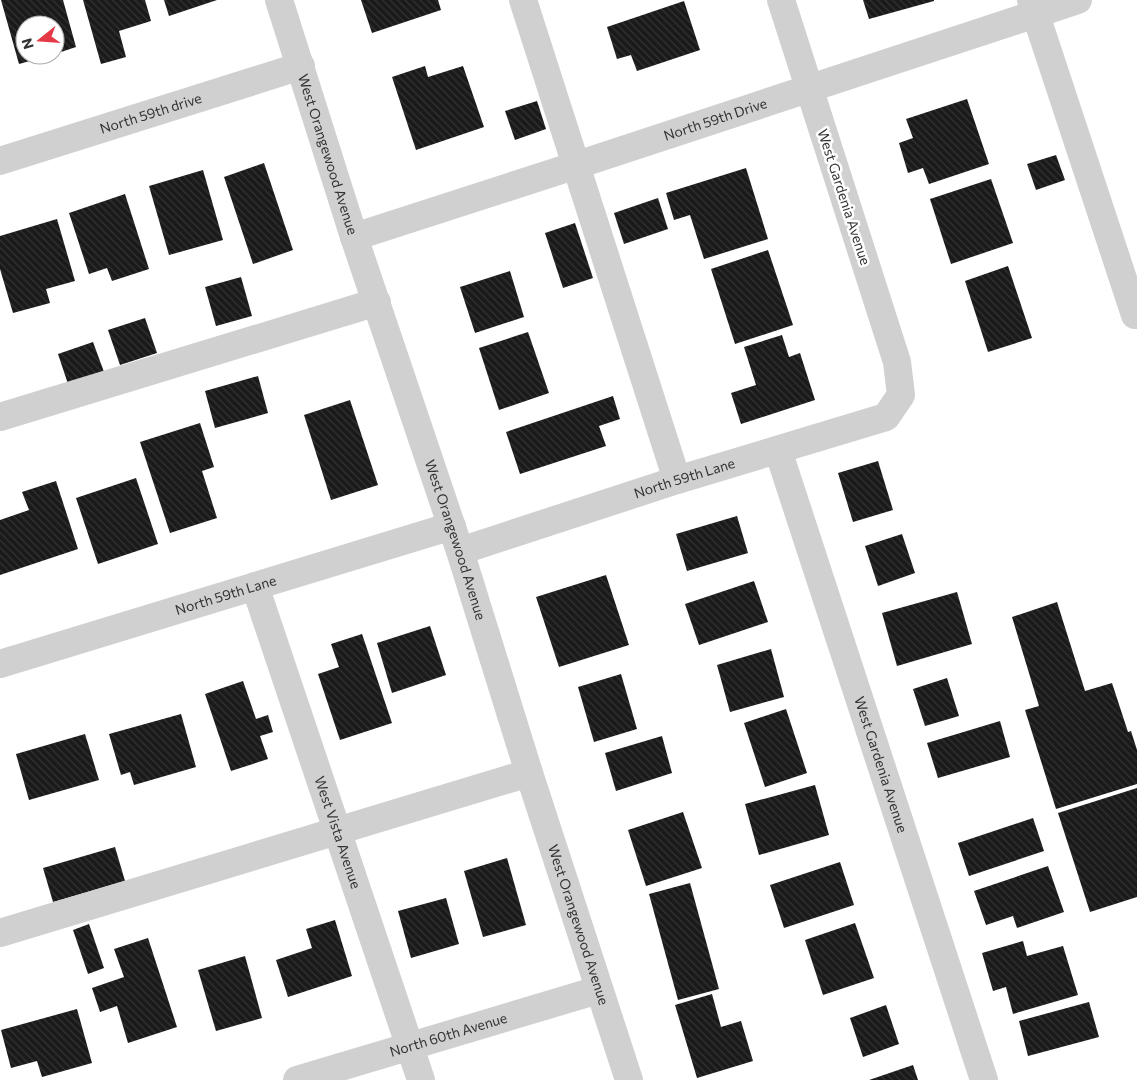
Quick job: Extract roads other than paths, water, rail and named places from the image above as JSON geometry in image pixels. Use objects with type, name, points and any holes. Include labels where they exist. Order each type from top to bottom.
[{"type":"street","name":"West Orangewood Avenue","points":[[279,0],[354,237],[456,538],[598,990],[629,1080]]},
{"type":"street","points":[[523,0],[677,480]]},
{"type":"street","name":"West Gardenia Avenue","points":[[781,0],[897,362],[901,395]]},
{"type":"street","name":"North 59th Drive","points":[[354,237],[810,87],[1033,7],[1078,0]]},
{"type":"street","points":[[1033,7],[1135,315]]},
{"type":"street","name":"North 59th drive","points":[[0,161],[301,66]]},
{"type":"street","points":[[0,417],[377,302]]},
{"type":"street","name":"North 59th Lane","points":[[0,664],[255,586],[456,538],[677,480],[778,450],[886,417],[901,395]]},
{"type":"street","name":"West Gardenia Avenue","points":[[778,450],[984,1080]]},
{"type":"street","name":"West Vista Avenue","points":[[255,586],[420,1080]]},
{"type":"street","points":[[0,933],[529,773]]},
{"type":"street","name":"North 60th Avenue","points":[[297,1080],[598,990]]}]
